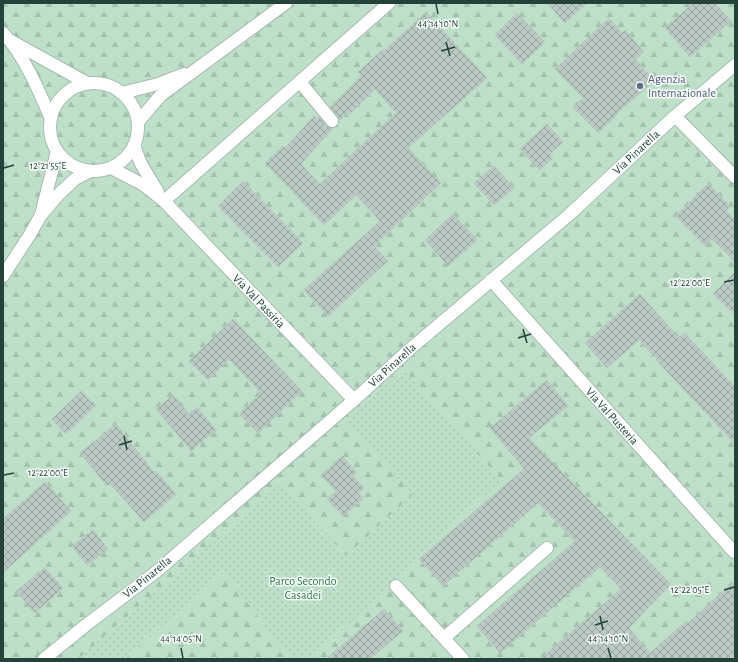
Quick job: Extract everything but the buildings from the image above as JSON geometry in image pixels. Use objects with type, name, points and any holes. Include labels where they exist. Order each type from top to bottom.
[{"type":"street","points":[[138,122],[160,96],[286,3]]},
{"type":"street","points":[[164,201],[389,3]]},
{"type":"street","points":[[7,37],[86,83]]},
{"type":"street","points":[[7,37],[41,97],[51,120]]},
{"type":"street","name":"Via Pinarella","points":[[44,659],[156,572],[354,400],[416,344],[570,214],[675,116],[735,64]]},
{"type":"street","points":[[122,93],[158,84],[198,69]]},
{"type":"street","points":[[300,82],[332,121]]},
{"type":"street","points":[[86,83],[99,83],[111,86],[122,93],[130,101],[138,122],[134,146],[128,155],[111,168],[91,171],[72,165],[64,159],[52,142],[50,130],[55,107],[63,96],[74,88],[86,83]]},
{"type":"street","points":[[675,116],[735,177]]},
{"type":"street","name":"Via Val Passiria","points":[[134,146],[141,164],[164,201]]},
{"type":"street","points":[[41,215],[57,151]]},
{"type":"street","name":"Via Val Passiria","points":[[111,168],[144,185],[164,201],[354,400]]},
{"type":"street","points":[[3,276],[41,215],[59,194],[75,180],[91,171]]},
{"type":"street","name":"Via Val Pusteria","points":[[491,280],[734,552]]},
{"type":"street","points":[[444,638],[547,548]]},
{"type":"street","points":[[396,586],[463,659]]},
{"type":"green space","points":[[3,3],[735,3],[735,659],[3,659]]},
{"type":"green space","name":"Parco Secondo Casadei","points":[[404,370],[501,480],[311,659],[297,659],[276,640],[224,572],[124,659],[78,659],[280,484],[346,556],[412,495],[346,420]]},
{"type":"place","name":"Agenzia Internazionale","points":[[640,86]]}]
